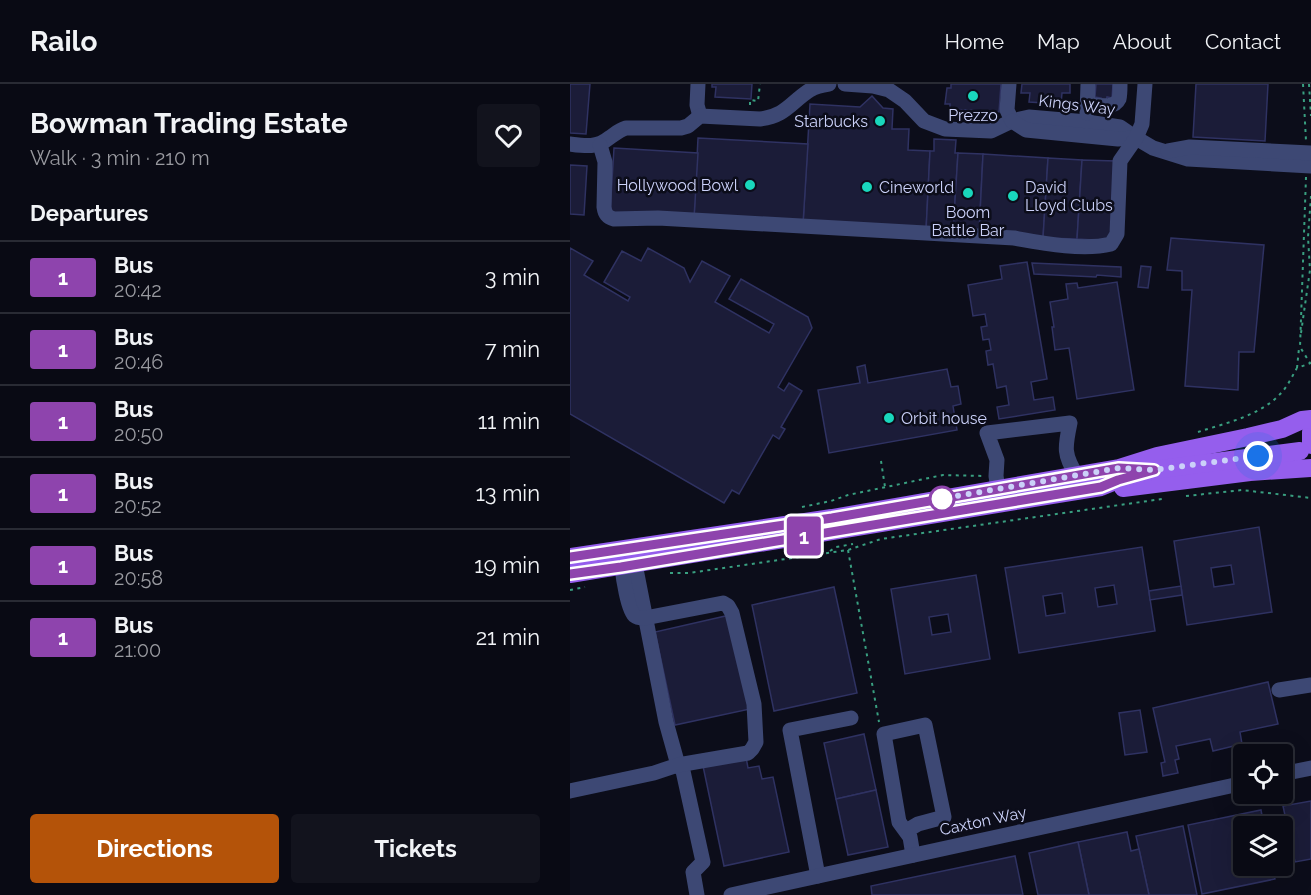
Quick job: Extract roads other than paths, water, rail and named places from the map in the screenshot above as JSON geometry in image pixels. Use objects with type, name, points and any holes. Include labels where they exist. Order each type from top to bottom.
[{"type":"main road","points":[[570,557],[832,518],[997,483],[1077,476],[1259,435],[1311,419]]},
{"type":"main road","points":[[1101,487],[1154,470],[1305,448],[1311,432]]},
{"type":"main road","points":[[1119,468],[1154,470]]},
{"type":"main road","points":[[570,574],[1101,487],[1120,488],[1250,472],[1311,468]]},
{"type":"street","points":[[698,84],[697,105],[700,116]]},
{"type":"street","name":"Kings Way","points":[[845,84],[889,87],[924,121],[954,130],[991,131],[1012,121],[1029,117],[1120,128],[1153,148],[1168,152],[1190,147],[1309,159]]},
{"type":"street","points":[[1009,84],[1008,110],[1012,121]]},
{"type":"street","points":[[1087,123],[1088,84]]},
{"type":"street","points":[[1087,104],[1111,106],[1119,99],[1120,84]]},
{"type":"street","points":[[600,145],[605,162],[604,207],[609,218],[682,219],[1014,238],[1051,244],[1101,246],[1111,244],[1118,234],[1120,161],[1136,138],[1142,124],[1145,84]]},
{"type":"street","points":[[570,144],[600,145],[621,129],[626,128],[681,128],[688,126],[700,116],[769,118],[790,107],[810,90],[822,85]]},
{"type":"street","name":"Kings Way","points":[[1012,121],[1026,130],[1118,140],[1136,138]]},
{"type":"street","points":[[997,483],[997,460],[987,434],[1070,423],[1065,447],[1070,465],[1077,476]]},
{"type":"street","points":[[570,790],[654,773],[678,765],[748,753],[756,742],[754,704],[729,606],[723,603],[637,618],[634,616],[636,601],[628,565]]},
{"type":"street","points":[[645,618],[666,722],[678,765],[683,771],[703,862],[693,872],[698,895]]},
{"type":"street","points":[[1279,690],[1311,686]]},
{"type":"street","points":[[818,876],[790,730],[851,718]]},
{"type":"street","points":[[906,831],[918,824],[944,817],[925,725],[884,734],[899,822],[910,837],[913,855]]},
{"type":"street","points":[[1293,772],[1311,768]]},
{"type":"street","name":"Caxton Way","points":[[731,895],[1233,785]]},
{"type":"place","name":"Prezzo","points":[[973,96]]},
{"type":"place","name":"Starbucks","points":[[880,121]]},
{"type":"place","name":"Hollywood Bowl","points":[[750,185]]},
{"type":"place","name":"Cineworld","points":[[867,187]]},
{"type":"place","name":"Boom Battle Bar","points":[[968,193]]},
{"type":"place","name":"David Lloyd Clubs","points":[[1013,196]]},
{"type":"place","name":"Orbit house","points":[[889,418]]}]
